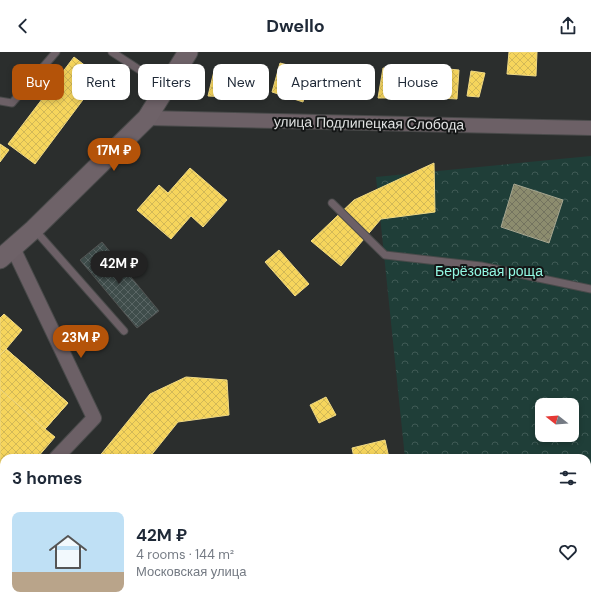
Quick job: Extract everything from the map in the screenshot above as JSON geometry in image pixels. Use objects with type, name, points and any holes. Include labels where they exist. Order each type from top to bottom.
[{"type":"main road","points":[[180,64],[188,52]]},
{"type":"main road","points":[[6,254],[34,229],[147,118],[158,100]]},
{"type":"street","name":"улица Подлипецкая Слобода","points":[[147,118],[591,128]]},
{"type":"street","points":[[6,254],[94,418],[60,454]]},
{"type":"lane","points":[[0,101],[12,103],[56,52]]},
{"type":"lane","points":[[112,52],[138,69]]},
{"type":"lane","points":[[332,203],[385,255],[481,266],[591,289]]},
{"type":"lane","points":[[34,229],[124,331]]},
{"type":"green space","name":"Берёзовая роща","points":[[591,156],[591,454],[405,454],[376,177]]},
{"type":"building: Homes","points":[[509,52],[537,52],[536,76],[507,74]]},
{"type":"building: Homes","points":[[74,57],[83,64],[72,64],[72,100],[83,100],[35,164],[8,144],[41,100],[64,100],[64,70]]},
{"type":"building: Homes","points":[[383,68],[383,98],[378,98]]},
{"type":"building: Homes","points":[[452,69],[459,70],[457,99],[452,99]]},
{"type":"building: Homes","points":[[471,71],[485,73],[479,97],[467,96]]},
{"type":"building: Homes","points":[[277,74],[277,94],[272,92]]},
{"type":"building: Homes","points":[[213,75],[213,96],[208,96]]},
{"type":"building: Homes","points":[[0,144],[9,150],[0,162]]},
{"type":"building: Homes","points":[[434,163],[435,212],[381,219],[341,266],[311,241],[354,200]]},
{"type":"building: Homes","points":[[190,168],[227,200],[203,227],[191,216],[171,239],[137,210],[159,185],[168,193]]},
{"type":"building: Homes","points":[[279,250],[309,284],[295,296],[265,262]]},
{"type":"building: Homes","points":[[4,314],[22,330],[6,349],[68,403],[45,429],[55,437],[40,454],[0,454],[0,318]]},
{"type":"building: Homes","points":[[6,349],[68,403],[45,429],[0,389],[0,355]]},
{"type":"building: Homes","points":[[186,377],[227,380],[229,415],[178,422],[152,454],[101,454],[150,394]]},
{"type":"building: Homes","points":[[326,397],[336,415],[319,423],[310,405]]},
{"type":"building: Homes","points":[[385,440],[388,454],[353,454],[352,448]]},
{"type":"building: Industry","points":[[514,184],[563,200],[549,243],[501,227]]},
{"type":"building: Other","points":[[102,242],[159,311],[137,328],[80,260]]}]
